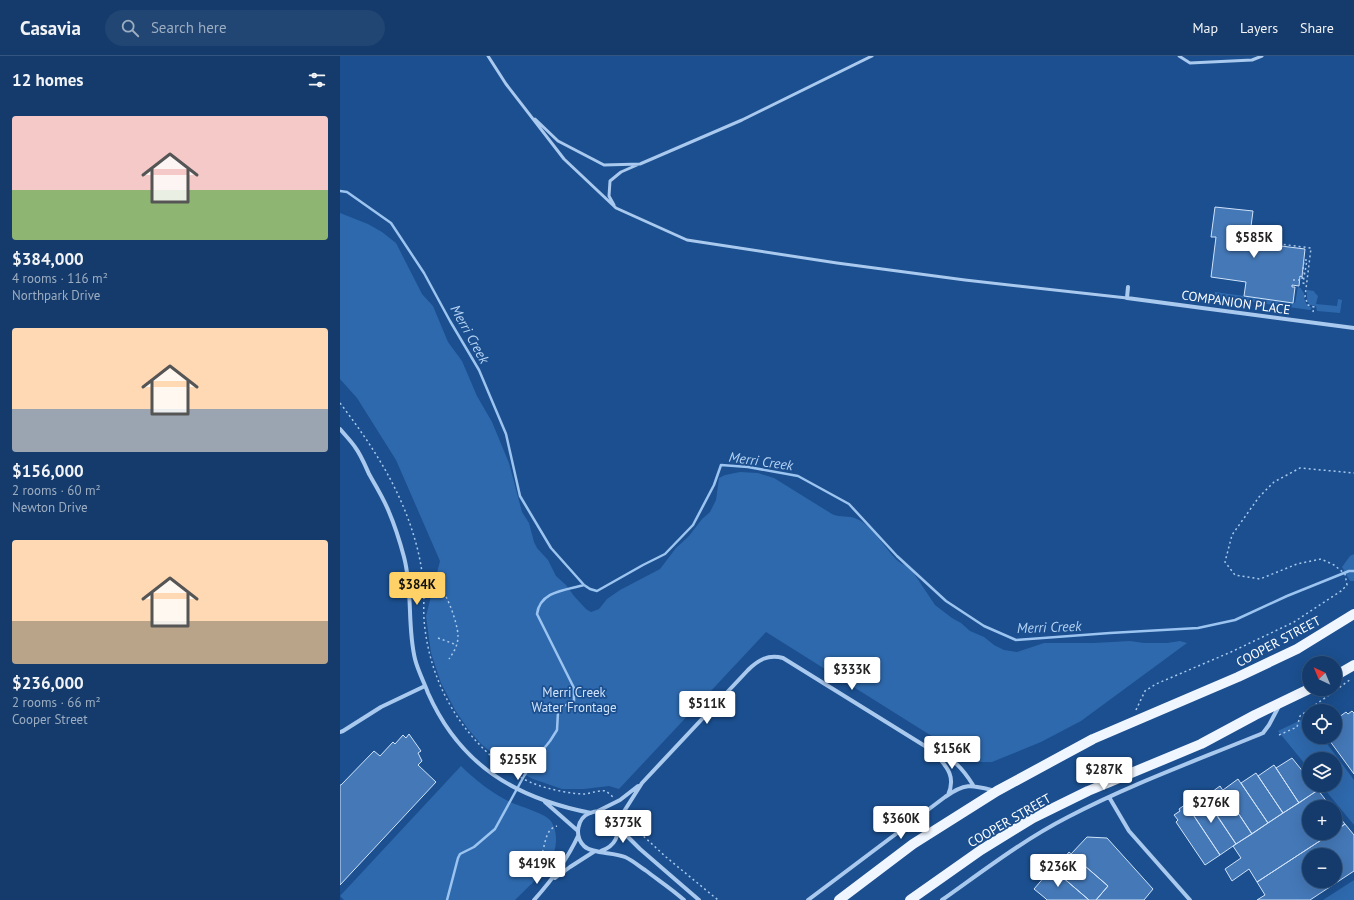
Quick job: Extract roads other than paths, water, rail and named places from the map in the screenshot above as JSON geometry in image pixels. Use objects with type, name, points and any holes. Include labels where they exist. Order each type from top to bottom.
[{"type":"main road","name":"COOPER STREET","points":[[839,900],[913,844],[997,791],[1093,739],[1238,677],[1290,652],[1354,614]]},
{"type":"main road","points":[[1342,672],[1354,665]]},
{"type":"main road","name":"COOPER STREET","points":[[910,900],[981,850],[1033,818],[1088,790],[1202,744],[1254,715],[1302,693]]},
{"type":"street","points":[[1127,298],[1128,287]]},
{"type":"street","name":"COMPANION PLACE","points":[[1127,298],[1354,328]]},
{"type":"street","points":[[340,429],[356,448],[388,511],[404,558],[408,583],[415,660],[437,713],[455,738],[480,764],[503,782],[527,794],[544,801],[591,813],[603,812],[608,814],[640,849],[699,900]]},
{"type":"street","points":[[596,812],[620,800],[642,783],[756,662],[765,657],[778,656],[933,751],[946,756],[966,774],[973,785]]},
{"type":"street","points":[[340,732],[386,704],[425,686]]},
{"type":"street","name":"COOPER STREET","points":[[942,900],[1028,840],[1067,817],[1109,797],[1263,733],[1280,704]]},
{"type":"street","points":[[933,751],[947,767],[951,776],[951,786],[948,795]]},
{"type":"street","points":[[601,851],[613,845],[618,833],[617,825],[642,783]]},
{"type":"street","points":[[808,900],[957,789],[973,785],[997,791]]},
{"type":"street","points":[[1109,797],[1129,831],[1190,900]]},
{"type":"street","points":[[544,801],[578,833],[580,841],[584,846],[595,851],[616,854],[632,860],[673,890],[684,900]]},
{"type":"street","points":[[534,900],[551,881],[567,858],[582,820],[591,813]]},
{"type":"street","points":[[551,881],[595,851]]},
{"type":"lane","points":[[488,56],[506,84],[564,159],[616,208],[687,240],[837,263],[965,280],[1127,298]]},
{"type":"lane","points":[[616,208],[609,196],[610,181],[621,172],[742,120],[872,56]]},
{"type":"lane","points":[[1179,56],[1190,63],[1252,60],[1262,56]]},
{"type":"lane","points":[[527,111],[558,141],[604,165],[640,164]]},
{"type":"waterway","name":"Merri Creek","points":[[340,191],[347,192],[391,223],[424,273],[479,370],[506,434],[520,496],[551,548],[584,585],[590,589],[597,591],[665,554],[693,525],[714,485],[721,465],[748,467],[798,476],[849,504],[897,556],[946,601],[984,626],[1016,640],[1198,628],[1235,620],[1287,596],[1349,571],[1354,571]]},
{"type":"waterway","points":[[447,900],[460,854],[474,847],[495,829],[524,776],[557,730],[558,712],[562,707],[574,701],[574,688],[537,614],[539,606],[548,596],[562,590],[584,585]]},
{"type":"park label","name":"Merri Creek Water Frontage","points":[[574,700]]}]
